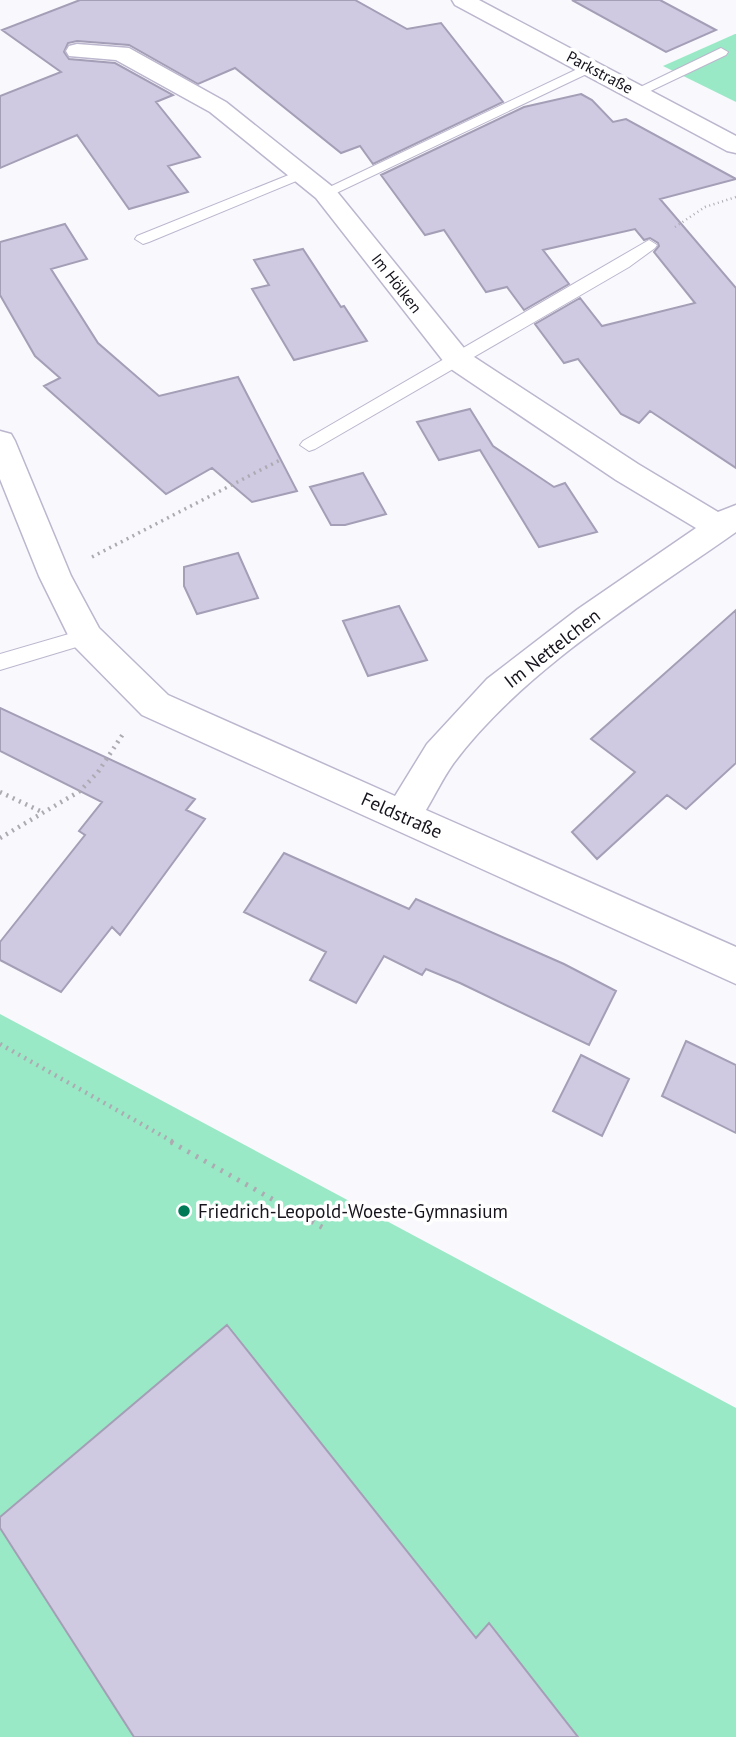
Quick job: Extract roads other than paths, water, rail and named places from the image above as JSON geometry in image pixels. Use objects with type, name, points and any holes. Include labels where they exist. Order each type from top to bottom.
[{"type":"street","name":"Parkstraße","points":[[463,0],[736,146]]},
{"type":"street","name":"Im Hölken","points":[[77,51],[121,53],[218,107],[325,192],[458,360],[626,472],[727,522]]},
{"type":"street","name":"Feldstraße","points":[[0,441],[55,576],[86,637],[155,705],[736,966]]},
{"type":"street","name":"Im Nettelchen","points":[[403,815],[440,754],[499,689],[590,618],[727,522]]},
{"type":"lane","points":[[637,92],[721,52]]},
{"type":"lane","points":[[325,192],[590,67]]},
{"type":"lane","points":[[143,239],[301,174]]},
{"type":"lane","points":[[309,445],[623,264],[649,245]]},
{"type":"lane","points":[[0,662],[86,637]]},
{"type":"place","name":"Friedrich-Leopold-Woeste-Gymnasium","points":[[184,1211]]}]
